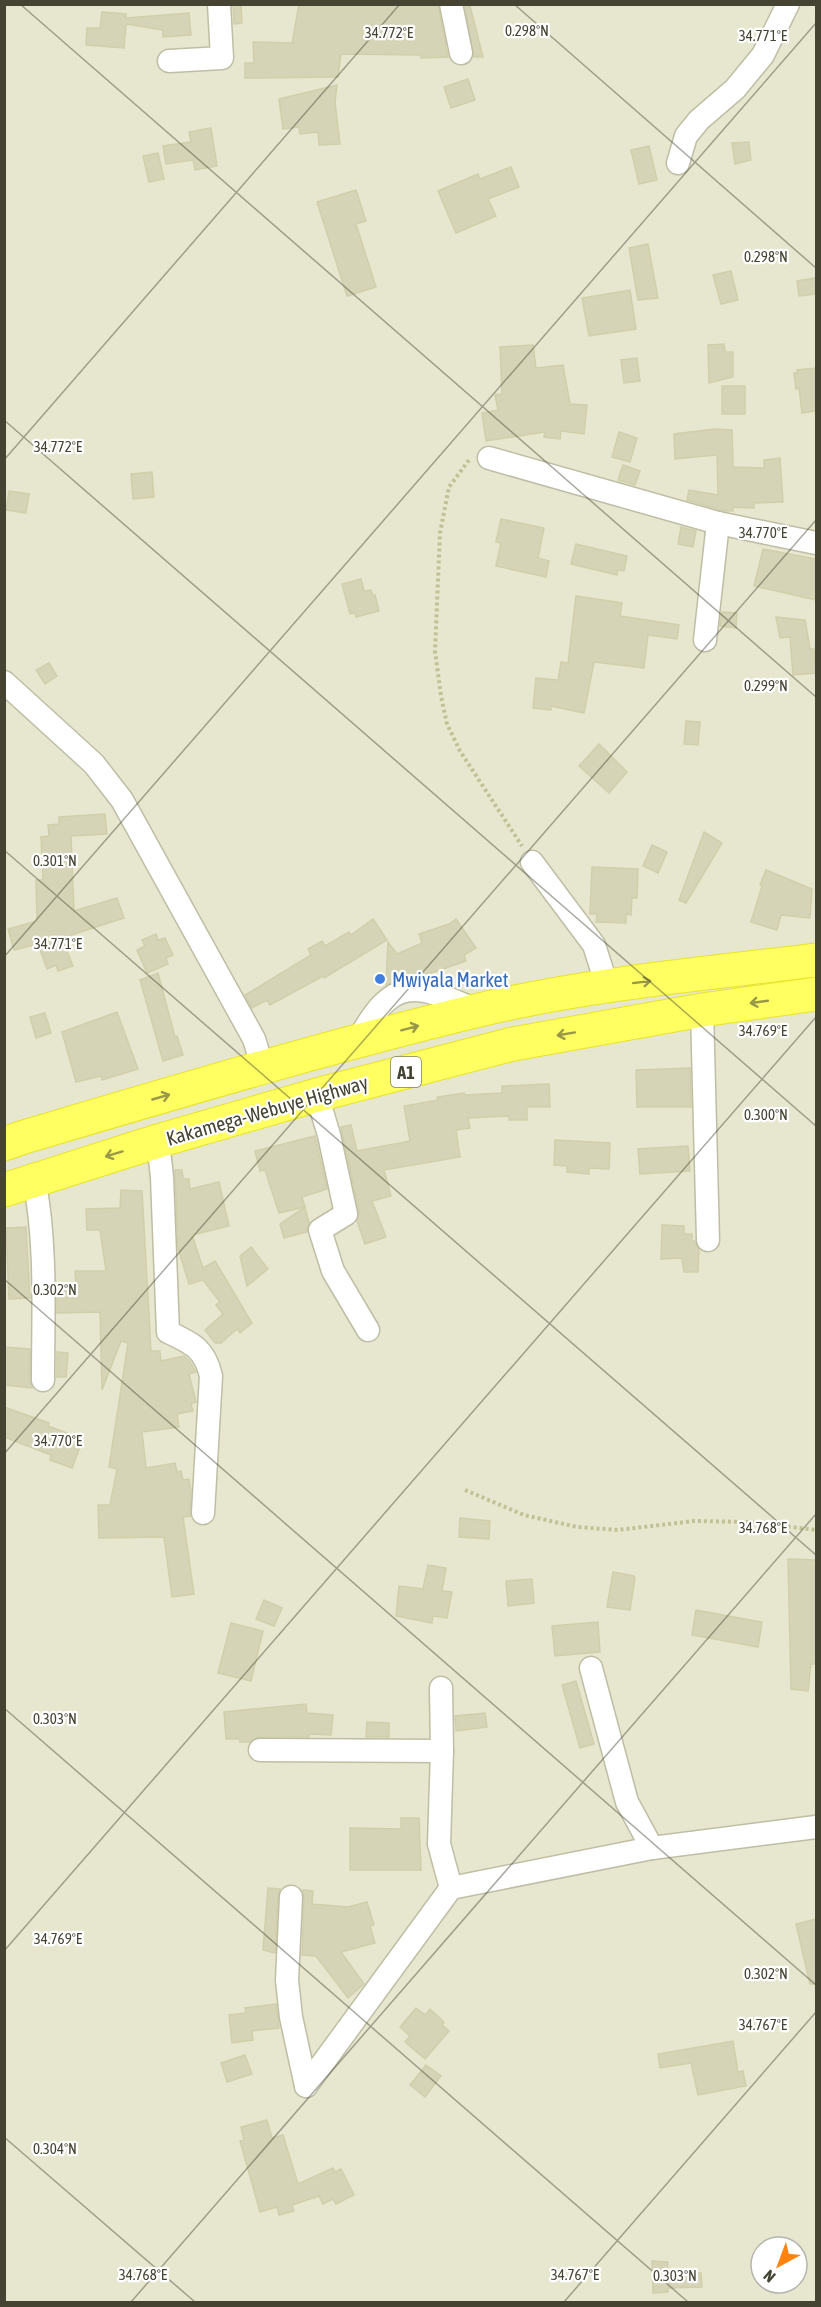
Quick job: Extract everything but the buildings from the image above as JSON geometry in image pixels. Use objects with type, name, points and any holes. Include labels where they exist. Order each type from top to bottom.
[{"type":"highway","name":"Kakamega-Webuye Highway","points":[[4,1144],[263,1068],[476,1010],[607,986],[816,960]]},
{"type":"highway","name":"Kakamega-Webuye Highway","points":[[19,1184],[158,1140],[317,1095],[513,1044],[702,1010],[816,994]]},
{"type":"street","points":[[169,62],[222,58],[219,4]]},
{"type":"street","points":[[452,4],[461,53]]},
{"type":"street","points":[[678,163],[686,136],[699,120],[735,89],[763,55],[788,4]]},
{"type":"street","points":[[489,458],[718,523],[816,543]]},
{"type":"street","points":[[705,640],[718,523]]},
{"type":"street","points":[[4,682],[94,764],[122,800],[254,1039],[263,1068]]},
{"type":"street","points":[[532,861],[594,945],[607,986]]},
{"type":"street","points":[[702,1010],[708,1240]]},
{"type":"street","points":[[317,1095],[329,1135],[346,1214],[320,1230],[333,1271],[368,1330]]},
{"type":"street","points":[[158,1140],[162,1177],[168,1332],[190,1342],[201,1352],[208,1362],[212,1376],[203,1514]]},
{"type":"street","points":[[19,1184],[39,1205],[43,1271],[43,1380]]},
{"type":"street","points":[[591,1668],[627,1802],[652,1848]]},
{"type":"street","points":[[441,1688],[442,1751],[439,1844],[451,1888]]},
{"type":"street","points":[[261,1750],[442,1751]]},
{"type":"street","points":[[291,1897],[287,1980],[291,2017],[306,2086],[451,1888],[652,1848],[816,1827]]},
{"type":"path","points":[[489,458],[471,458],[449,487],[440,533],[435,651],[447,724],[460,751],[532,861]]},
{"type":"path","points":[[465,1490],[524,1515],[577,1527],[618,1530],[664,1523],[705,1521],[750,1522],[816,1530]]},
{"type":"shaded area","points":[[5,5],[816,5],[816,2302],[5,2302]]},
{"type":"place","name":"Mwiyala Market","points":[[380,979]]}]
